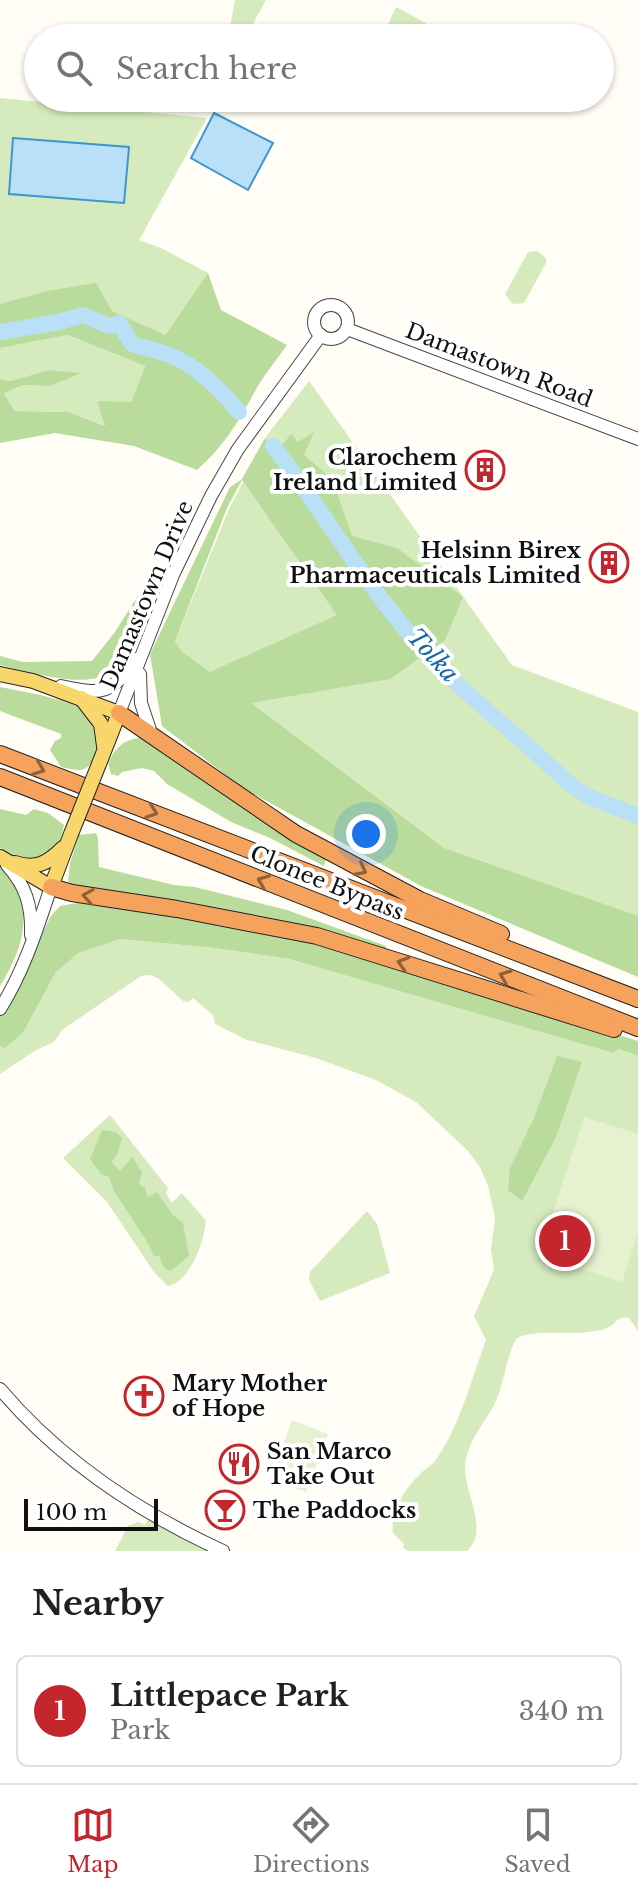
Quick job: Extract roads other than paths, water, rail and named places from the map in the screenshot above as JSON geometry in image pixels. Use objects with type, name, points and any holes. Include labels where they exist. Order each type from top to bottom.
[{"type":"highway","points":[[119,713],[296,834],[366,873],[432,905],[638,991]]},
{"type":"highway","name":"Clonee Bypass","points":[[0,754],[638,999]]},
{"type":"highway","name":"Clonee Bypass","points":[[0,777],[638,1028]]},
{"type":"highway","points":[[51,887],[317,936],[638,1037]]},
{"type":"main road","points":[[0,674],[33,681],[119,713],[51,887],[0,857]]},
{"type":"main road","points":[[81,698],[101,724],[103,754]]},
{"type":"main road","points":[[103,754],[120,731],[145,729]]},
{"type":"main road","points":[[0,857],[35,867],[50,861],[69,840]]},
{"type":"street","points":[[328,305],[338,306],[346,313],[347,329],[335,338],[321,335],[315,328],[315,318],[319,310],[328,305]]},
{"type":"street","name":"Damastown Road","points":[[347,329],[638,439]]},
{"type":"street","name":"Damastown Drive","points":[[119,713],[173,575],[231,461],[321,335]]},
{"type":"street","points":[[33,681],[84,691],[104,691],[119,682],[145,647]]},
{"type":"street","points":[[145,647],[139,692],[145,729]]},
{"type":"street","points":[[0,857],[17,876],[28,897],[32,910],[31,946]]},
{"type":"street","points":[[0,1009],[31,946],[51,887]]},
{"type":"street","points":[[0,1389],[38,1430],[85,1471],[134,1504],[223,1551]]},
{"type":"water","points":[[214,113],[273,143],[248,190],[191,158]]},
{"type":"water","points":[[13,138],[129,147],[124,203],[9,194]]},
{"type":"waterway","name":"Tolka","points":[[0,332],[83,315],[109,326],[119,323],[132,344],[181,360],[213,383],[239,412]]},
{"type":"waterway","name":"Tolka","points":[[273,446],[391,611],[435,662],[567,782],[587,796],[638,816]]},
{"type":"place","name":"Clarochem Ireland Limited","points":[[485,470]]},
{"type":"place","name":"Helsinn Birex Pharmaceuticals Limited","points":[[609,563]]},
{"type":"place","name":"Littlepace Park","points":[[565,1241]]},
{"type":"place","name":"Mary Mother of Hope","points":[[144,1396]]},
{"type":"place","name":"San Marco Take Out","points":[[239,1464]]},
{"type":"place","name":"The Paddocks","points":[[225,1510]]}]
